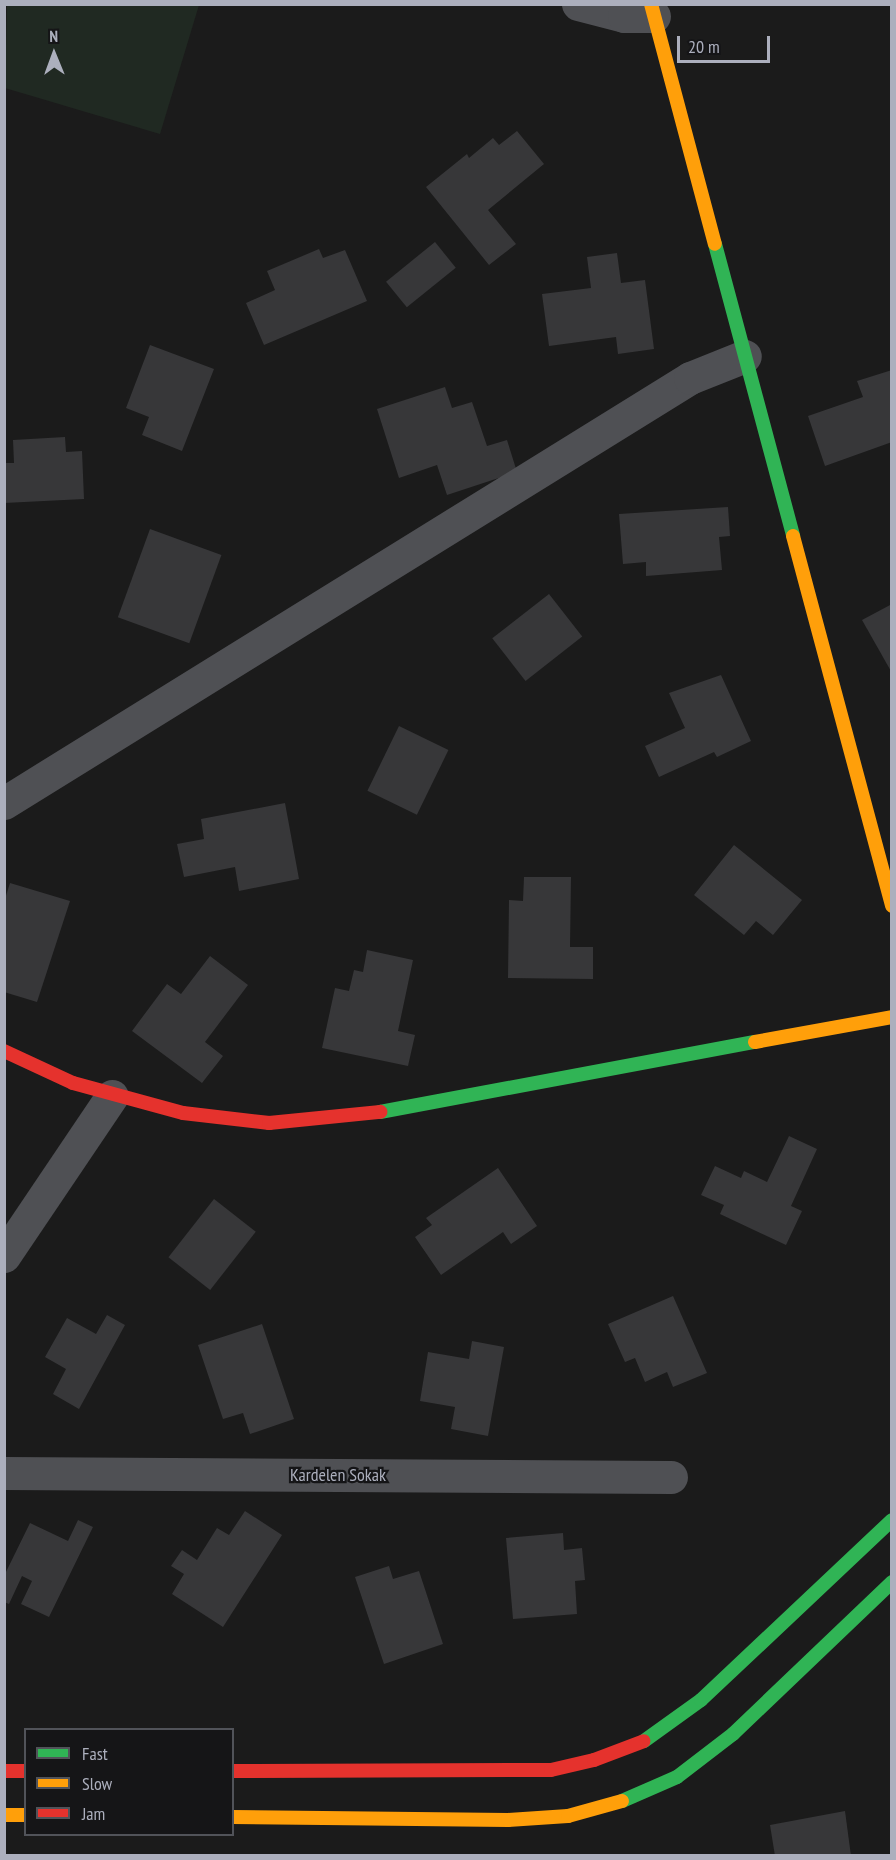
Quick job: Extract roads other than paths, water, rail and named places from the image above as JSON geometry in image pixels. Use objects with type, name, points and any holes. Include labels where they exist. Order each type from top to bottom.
[{"type":"street","points":[[578,4],[624,16],[652,10],[891,906]]},
{"type":"street","points":[[4,802],[690,378],[745,356]]},
{"type":"street","points":[[4,1051],[73,1083],[112,1096],[183,1113],[269,1123],[348,1118],[891,1017]]},
{"type":"street","points":[[4,1256],[112,1096]]},
{"type":"street","name":"Kardelen Sokak","points":[[4,1473],[671,1477]]},
{"type":"street","points":[[234,1771],[551,1770],[594,1760],[650,1739],[701,1701],[891,1520]]},
{"type":"street","points":[[234,1817],[508,1820],[568,1816],[609,1807],[678,1777],[733,1734],[891,1582]]},
{"type":"street","points":[[551,1770],[568,1816]]},
{"type":"street","points":[[4,1771],[24,1771]]},
{"type":"street","points":[[4,1815],[24,1815]]}]
